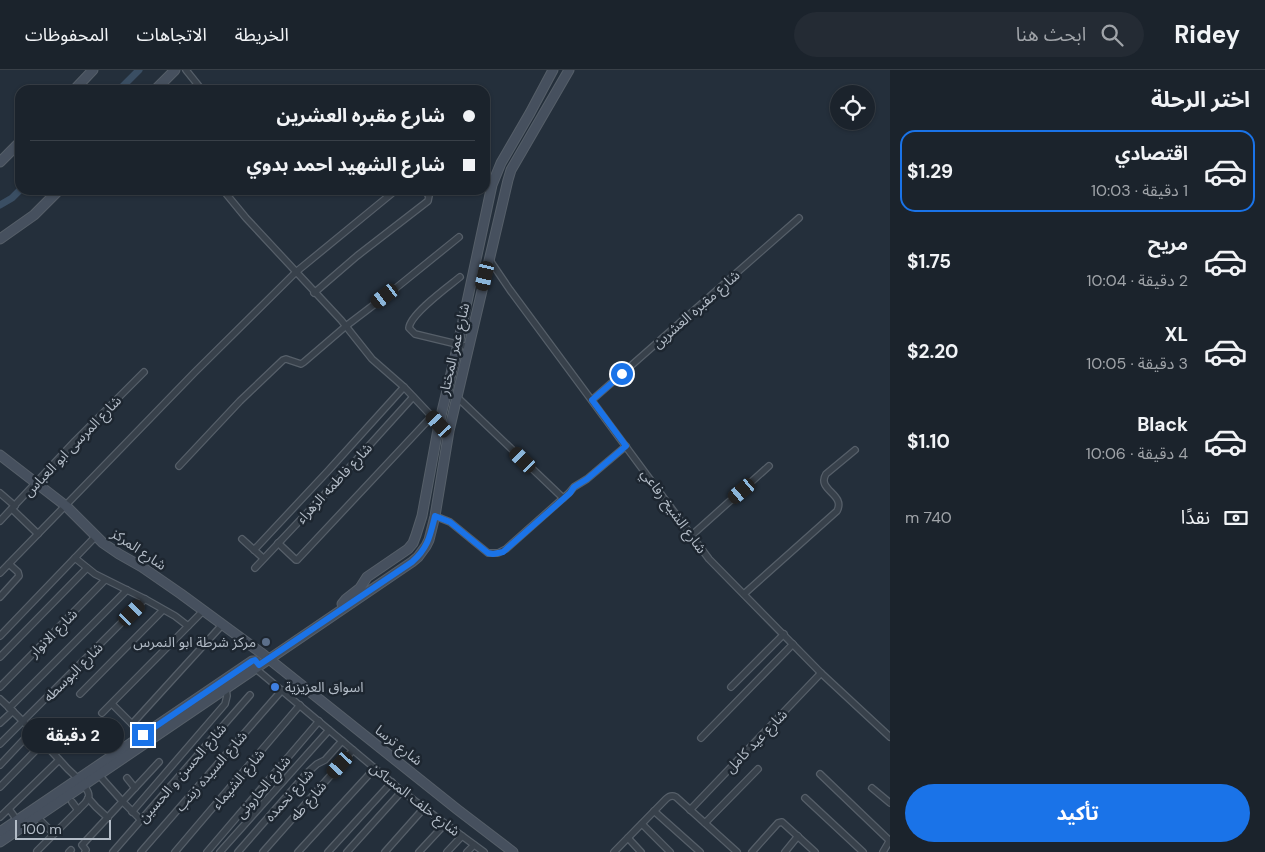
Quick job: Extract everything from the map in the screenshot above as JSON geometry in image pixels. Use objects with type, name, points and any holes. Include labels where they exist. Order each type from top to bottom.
[{"type":"street","points":[[79,85],[93,70]]},
{"type":"street","points":[[160,85],[176,70]]},
{"type":"street","points":[[186,70],[198,85]]},
{"type":"street","points":[[460,277],[412,319],[409,328],[415,334],[464,345],[492,218],[492,185],[497,171],[553,70]]},
{"type":"street","name":"شارع عمر المختار","points":[[257,667],[418,557],[426,546],[435,516],[443,429],[457,397],[457,374],[489,259],[492,218],[512,170],[567,71]]},
{"type":"street","points":[[0,162],[15,147]]},
{"type":"street","points":[[0,239],[34,214],[54,195]]},
{"type":"street","points":[[227,195],[346,326],[372,359],[404,387],[443,429]]},
{"type":"street","points":[[0,573],[296,272],[390,195]]},
{"type":"street","points":[[314,292],[428,201],[428,195]]},
{"type":"street","name":"شارع مقبره العشرين","points":[[592,400],[799,218]]},
{"type":"street","points":[[179,466],[240,401],[283,360],[286,359],[300,364],[459,237]]},
{"type":"street","name":"شارع الشيخ رفاعي","points":[[489,259],[709,558],[821,673],[890,737]]},
{"type":"street","name":"شارع المرسى ابو العباس","points":[[0,521],[75,441],[144,372]]},
{"type":"street","points":[[337,613],[345,601],[360,588],[365,579],[404,552],[413,543],[422,516],[457,374]]},
{"type":"street","points":[[254,550],[404,387]]},
{"type":"street","name":"شارع فاطمه الزهراء","points":[[255,568],[413,397]]},
{"type":"street","points":[[457,397],[563,498]]},
{"type":"street","points":[[278,543],[298,560],[432,416]]},
{"type":"street","points":[[435,516],[450,522],[488,553],[503,552],[570,493],[574,487],[587,479],[626,446]]},
{"type":"street","points":[[744,594],[837,512],[840,504],[824,484],[824,478],[826,474],[855,450]]},
{"type":"street","name":"شارع المركز","points":[[0,455],[66,506],[111,549],[142,567],[269,659]]},
{"type":"street","points":[[692,535],[769,466]]},
{"type":"street","points":[[1,496],[38,534]]},
{"type":"street","points":[[0,636],[96,536]]},
{"type":"street","points":[[242,538],[263,558]]},
{"type":"street","points":[[75,558],[105,580],[145,599],[188,626]]},
{"type":"street","points":[[0,597],[19,576],[18,572],[9,564]]},
{"type":"street","points":[[0,657],[87,568]]},
{"type":"street","name":"شارع الانوار","points":[[0,687],[105,580]]},
{"type":"street","points":[[0,723],[11,709],[127,590]]},
{"type":"street","name":"شارع البوسطه","points":[[0,744],[145,599]]},
{"type":"street","points":[[80,694],[163,610]]},
{"type":"street","points":[[102,713],[203,610]]},
{"type":"street","points":[[132,724],[222,625]]},
{"type":"street","points":[[731,687],[784,634]]},
{"type":"street","points":[[701,738],[793,644]]},
{"type":"street","name":"شارع ترسا","points":[[269,659],[514,852]]},
{"type":"street","points":[[0,832],[96,772],[255,660],[257,667],[146,737]]},
{"type":"street","name":"شارع خلف المساكن","points":[[257,667],[402,791],[484,852]]},
{"type":"street","name":"شارع عيد كامل","points":[[690,810],[821,673]]},
{"type":"street","points":[[132,812],[225,704],[226,688]]},
{"type":"street","name":"شارع السيده زينب","points":[[141,852],[282,690]]},
{"type":"street","name":"شارع الحسن و الحسين","points":[[113,852],[250,695]]},
{"type":"street","points":[[0,699],[80,782],[88,793],[88,798],[108,818]]},
{"type":"street","points":[[112,704],[146,737]]},
{"type":"street","name":"شارع الشيماء","points":[[175,852],[300,705]]},
{"type":"street","name":"شارع الحارونى","points":[[207,852],[319,721]]},
{"type":"street","points":[[220,852],[329,730]]},
{"type":"street","points":[[0,765],[32,731]]},
{"type":"street","name":"شارع نحمده","points":[[238,852],[307,773],[324,760],[342,741]]},
{"type":"street","points":[[0,787],[44,743]]},
{"type":"street","name":"شارع طه","points":[[263,852],[353,750]]},
{"type":"street","points":[[0,818],[59,760]]},
{"type":"street","points":[[85,852],[86,850],[82,846],[159,762]]},
{"type":"street","points":[[298,852],[375,768]]},
{"type":"street","points":[[705,823],[758,769]]},
{"type":"street","points":[[96,772],[122,802],[141,820]]},
{"type":"street","points":[[820,774],[890,841],[883,852]]},
{"type":"street","points":[[127,778],[135,788]]},
{"type":"street","points":[[0,842],[37,817],[80,782]]},
{"type":"street","points":[[328,852],[392,782]]},
{"type":"street","points":[[872,788],[890,803]]},
{"type":"street","points":[[347,852],[402,791]]},
{"type":"street","points":[[614,852],[669,796],[672,796],[676,797],[737,852]]},
{"type":"street","points":[[37,851],[88,798]]},
{"type":"street","points":[[805,798],[863,852]]},
{"type":"street","points":[[72,802],[78,810]]},
{"type":"street","points":[[385,852],[424,808]]},
{"type":"street","points":[[9,809],[17,820]]},
{"type":"street","points":[[654,811],[700,852]]},
{"type":"street","points":[[37,817],[54,834]]},
{"type":"street","points":[[753,852],[780,822],[784,823],[812,851]]},
{"type":"street","points":[[419,852],[445,824]]},
{"type":"street","points":[[642,824],[670,852]]},
{"type":"street","points":[[447,852],[462,836]]},
{"type":"street","points":[[785,852],[798,836]]},
{"type":"street","points":[[628,838],[642,852]]},
{"type":"street","points":[[467,852],[474,845]]},
{"type":"waterway","points":[[124,85],[139,70]]},
{"type":"waterway","points":[[0,205],[15,195]]},
{"type":"place","name":"مركز شرطة ابو النمرس","points":[[266,642]]},
{"type":"place","name":"اسواق العزيزية","points":[[275,687]]},
{"type":"route","points":[[143,735],[252,661],[255,660],[259,665],[412,562],[418,557],[429,540],[435,516],[450,522],[488,553],[498,554],[503,552],[570,493],[574,487],[587,479],[626,446],[592,400],[622,374]]}]
